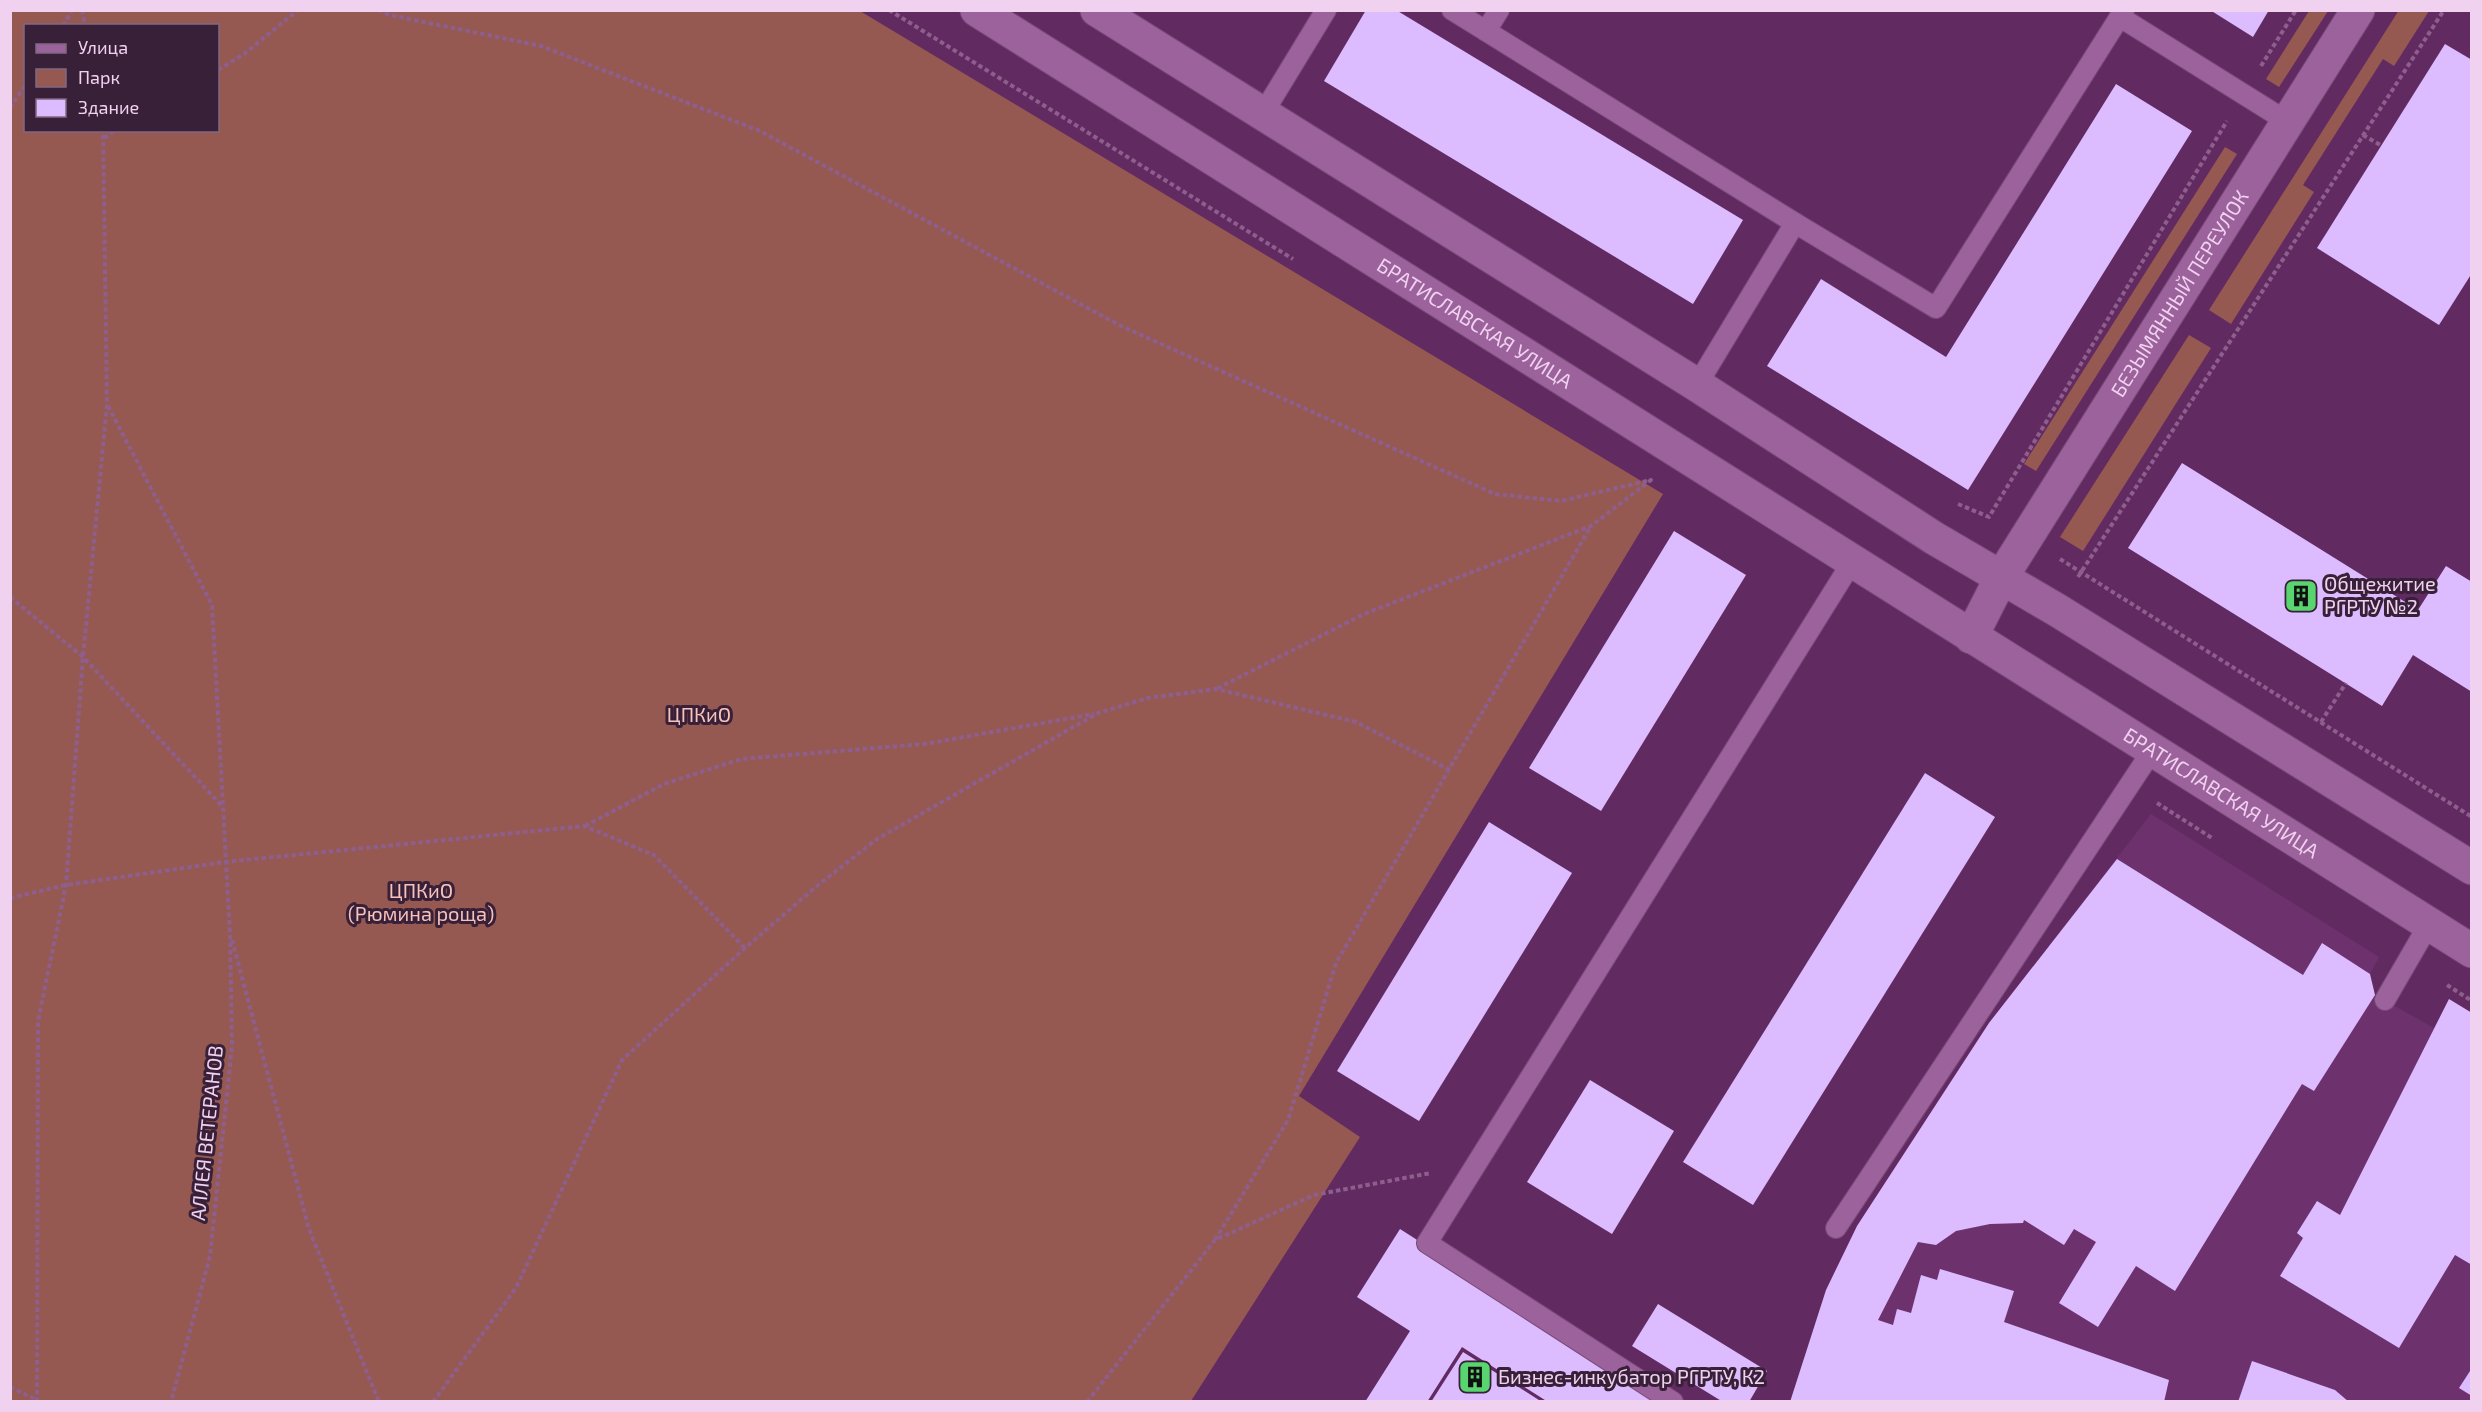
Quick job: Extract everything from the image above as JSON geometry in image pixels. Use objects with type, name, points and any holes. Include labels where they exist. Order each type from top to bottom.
[{"type":"street","name":"БРАТИСЛАВСКАЯ УЛИЦА","points":[[977,10],[2472,951]]},
{"type":"street","points":[[1097,10],[1934,538],[2056,610],[2472,868]]},
{"type":"street","name":"БЕЗЫМЯННЫЙ ПЕРЕУЛОК","points":[[2001,578],[2358,10]]},
{"type":"street","points":[[1971,637],[2001,578]]},
{"type":"lane","points":[[1262,115],[1326,10]]},
{"type":"lane","points":[[1452,10],[1936,308],[2122,14],[2288,122]]},
{"type":"lane","points":[[1486,31],[1499,10]]},
{"type":"lane","points":[[1696,386],[1795,223]]},
{"type":"lane","points":[[1673,1401],[1427,1243],[1852,562]]},
{"type":"lane","points":[[1836,1228],[2152,751]]},
{"type":"lane","points":[[2385,1000],[2429,924]]},
{"type":"path","points":[[64,24],[72,10]]},
{"type":"path","points":[[219,69],[244,54],[297,10]]},
{"type":"path","points":[[10,897],[66,885],[225,862],[584,826],[664,784],[741,759],[924,744],[1098,713],[1148,698],[1216,688],[1364,614],[1592,526],[1651,480],[1561,501],[1496,494],[1121,326],[760,131],[541,46],[390,15],[378,10]]},
{"type":"path","points":[[1989,517],[2243,94],[2296,10]]},
{"type":"path","points":[[2056,610],[2444,10]]},
{"type":"path","points":[[10,108],[24,87]]},
{"type":"path","points":[[10,1387],[37,1401],[38,1022],[66,885],[83,657],[107,404],[103,132]]},
{"type":"path","points":[[104,138],[113,132]]},
{"type":"path","points":[[2363,135],[2382,146]]},
{"type":"path","name":"АЛЛЕЯ ВЕТЕРАНОВ","points":[[107,404],[212,604],[230,934],[232,1047],[210,1256],[171,1401]]},
{"type":"path","points":[[1934,538],[1958,503],[1989,517],[2081,572],[2472,817]]},
{"type":"path","points":[[1087,1401],[1215,1240],[1288,1120],[1336,963],[1592,526]]},
{"type":"path","points":[[10,597],[83,657],[222,807]]},
{"type":"path","points":[[2321,722],[2346,683]]},
{"type":"path","points":[[1216,688],[1356,722],[1450,770]]},
{"type":"path","points":[[433,1401],[516,1288],[622,1060],[745,948],[817,886],[877,839],[1098,713]]},
{"type":"path","points":[[584,826],[654,855],[745,948]]},
{"type":"path","points":[[230,934],[309,1229],[379,1401]]},
{"type":"path","points":[[1215,1240],[1314,1195],[1476,1165]]},
{"type":"shaded area","points":[[2151,814],[2379,957],[2370,974],[2375,995],[2434,1028],[2449,999],[2471,1013],[2471,1401],[1790,1402],[1826,1290],[1857,1226],[1989,1023]]},
{"type":"green space","points":[[2399,10],[2429,11],[2394,66],[2383,59],[2303,185],[2314,192],[2231,324],[2209,310]]},
{"type":"green space","name":"ЦПКиО","points":[[10,11],[860,11],[1663,494],[1299,1096],[1360,1137],[1191,1401],[11,1401]]},
{"type":"green space","points":[[2309,11],[2328,11],[2279,87],[2266,79]]},
{"type":"green space","points":[[2225,147],[2237,154],[2036,471],[2024,464]]},
{"type":"green space","points":[[2189,335],[2211,348],[2083,551],[2060,537]]},
{"type":"building","points":[[1366,10],[1396,10],[1743,220],[1693,304],[1324,81]]},
{"type":"building","points":[[2210,10],[2269,10],[2253,37]]},
{"type":"building","points":[[2445,44],[2472,60],[2472,273],[2439,325],[2317,248]]},
{"type":"building","points":[[2116,84],[2192,131],[1968,490],[1767,366],[1821,279],[1946,357]]},
{"type":"building","name":"Общежитие РГРТУ №2","points":[[2182,463],[2418,610],[2446,566],[2472,582],[2472,692],[2413,655],[2382,706],[2128,548]]},
{"type":"building","points":[[1674,531],[1746,575],[1601,811],[1529,768]]},
{"type":"building","points":[[1925,773],[1995,817],[1753,1205],[1683,1162]]},
{"type":"building","points":[[1489,822],[1572,873],[1419,1121],[1337,1071]]},
{"type":"building","points":[[2117,859],[2303,975],[2322,943],[2370,974],[2375,995],[2314,1091],[2302,1084],[2175,1291],[2136,1266],[2098,1327],[2059,1303],[2096,1242],[2074,1229],[2064,1245],[2024,1220],[2023,1223],[1990,1224],[1956,1231],[1936,1245],[1918,1242],[1878,1320],[1893,1325],[1897,1309],[1911,1313],[1921,1275],[1937,1280],[1940,1269],[2014,1291],[2004,1322],[2169,1380],[2164,1402],[1790,1402],[1826,1290],[1857,1226],[1989,1023]]},
{"type":"building","points":[[2449,999],[2472,1013],[2472,1265],[2455,1255],[2399,1348],[2280,1276],[2303,1238],[2297,1233],[2317,1201],[2340,1215]]},
{"type":"building","points":[[1590,1080],[1674,1131],[1612,1234],[1527,1182]]},
{"type":"building","points":[[1400,1229],[1671,1402],[1548,1402],[1462,1347],[1427,1402],[1365,1402],[1410,1331],[1357,1297]]},
{"type":"building","points":[[1658,1304],[1767,1371],[1749,1402],[1723,1402],[1632,1346]]},
{"type":"building","name":"Бизнес-инкубатор РГРТУ, К2","points":[[1463,1352],[1542,1402],[1431,1402]]},
{"type":"building","points":[[2252,1361],[2335,1390],[2349,1402],[2238,1402]]},
{"type":"building","points":[[2472,1368],[2472,1396],[2459,1388]]},
{"type":"place","name":"Общежитие РГРТУ №2","points":[[2301,596]]},
{"type":"place","name":"Бизнес-инкубатор РГРТУ, К2","points":[[1475,1377]]},
{"type":"park label","name":"ЦПКиО (Рюмина роща)","points":[[421,902]]}]
